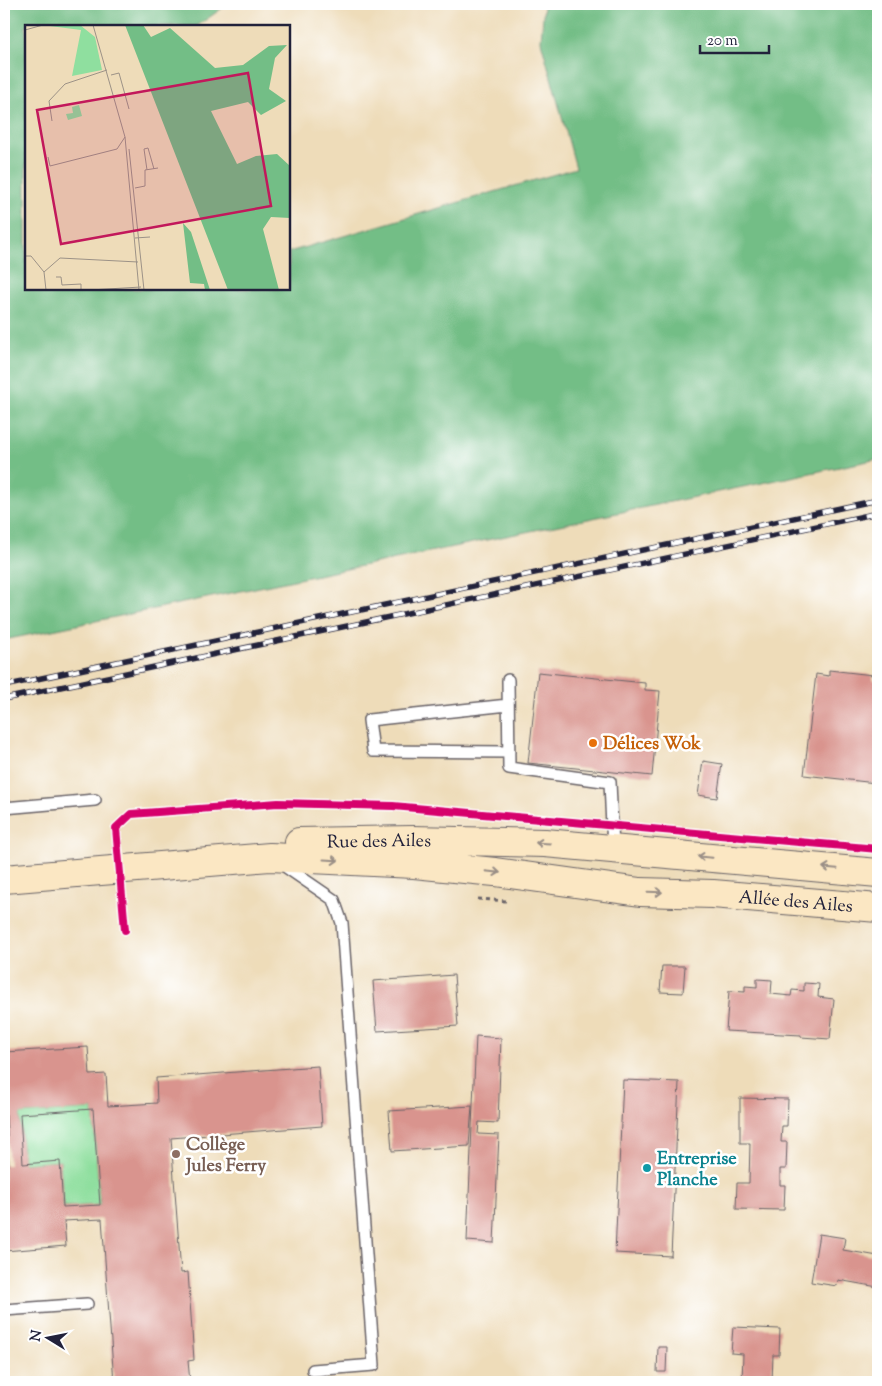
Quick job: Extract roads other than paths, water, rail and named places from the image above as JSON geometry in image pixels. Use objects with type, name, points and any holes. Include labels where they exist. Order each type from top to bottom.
[{"type":"main road","name":"Rue des Ailes","points":[[4,862],[280,842],[412,840],[545,843],[754,862]]},
{"type":"main road","name":"Rue des Ailes","points":[[4,879],[270,857],[414,864],[495,872],[640,892],[714,894]]},
{"type":"main road","name":"Allée des Ailes","points":[[754,862],[878,873]]},
{"type":"main road","name":"Allée des Ailes","points":[[714,894],[878,908]]},
{"type":"lane","points":[[508,680],[509,768],[610,782],[613,849]]},
{"type":"lane","points":[[508,705],[370,720],[373,751],[509,752]]},
{"type":"lane","points":[[4,808],[96,800]]},
{"type":"lane","points":[[270,857],[334,900],[342,923],[374,1365],[314,1370]]},
{"type":"lane","points":[[4,1310],[87,1304]]},
{"type":"railway","points":[[4,686],[878,500]]},
{"type":"railway","points":[[4,699],[878,513]]},
{"type":"place","name":"Délices Wok","points":[[593,743]]},
{"type":"place","name":"Collège Jules Ferry","points":[[176,1154]]},
{"type":"place","name":"Entreprise Planche","points":[[647,1168]]}]
